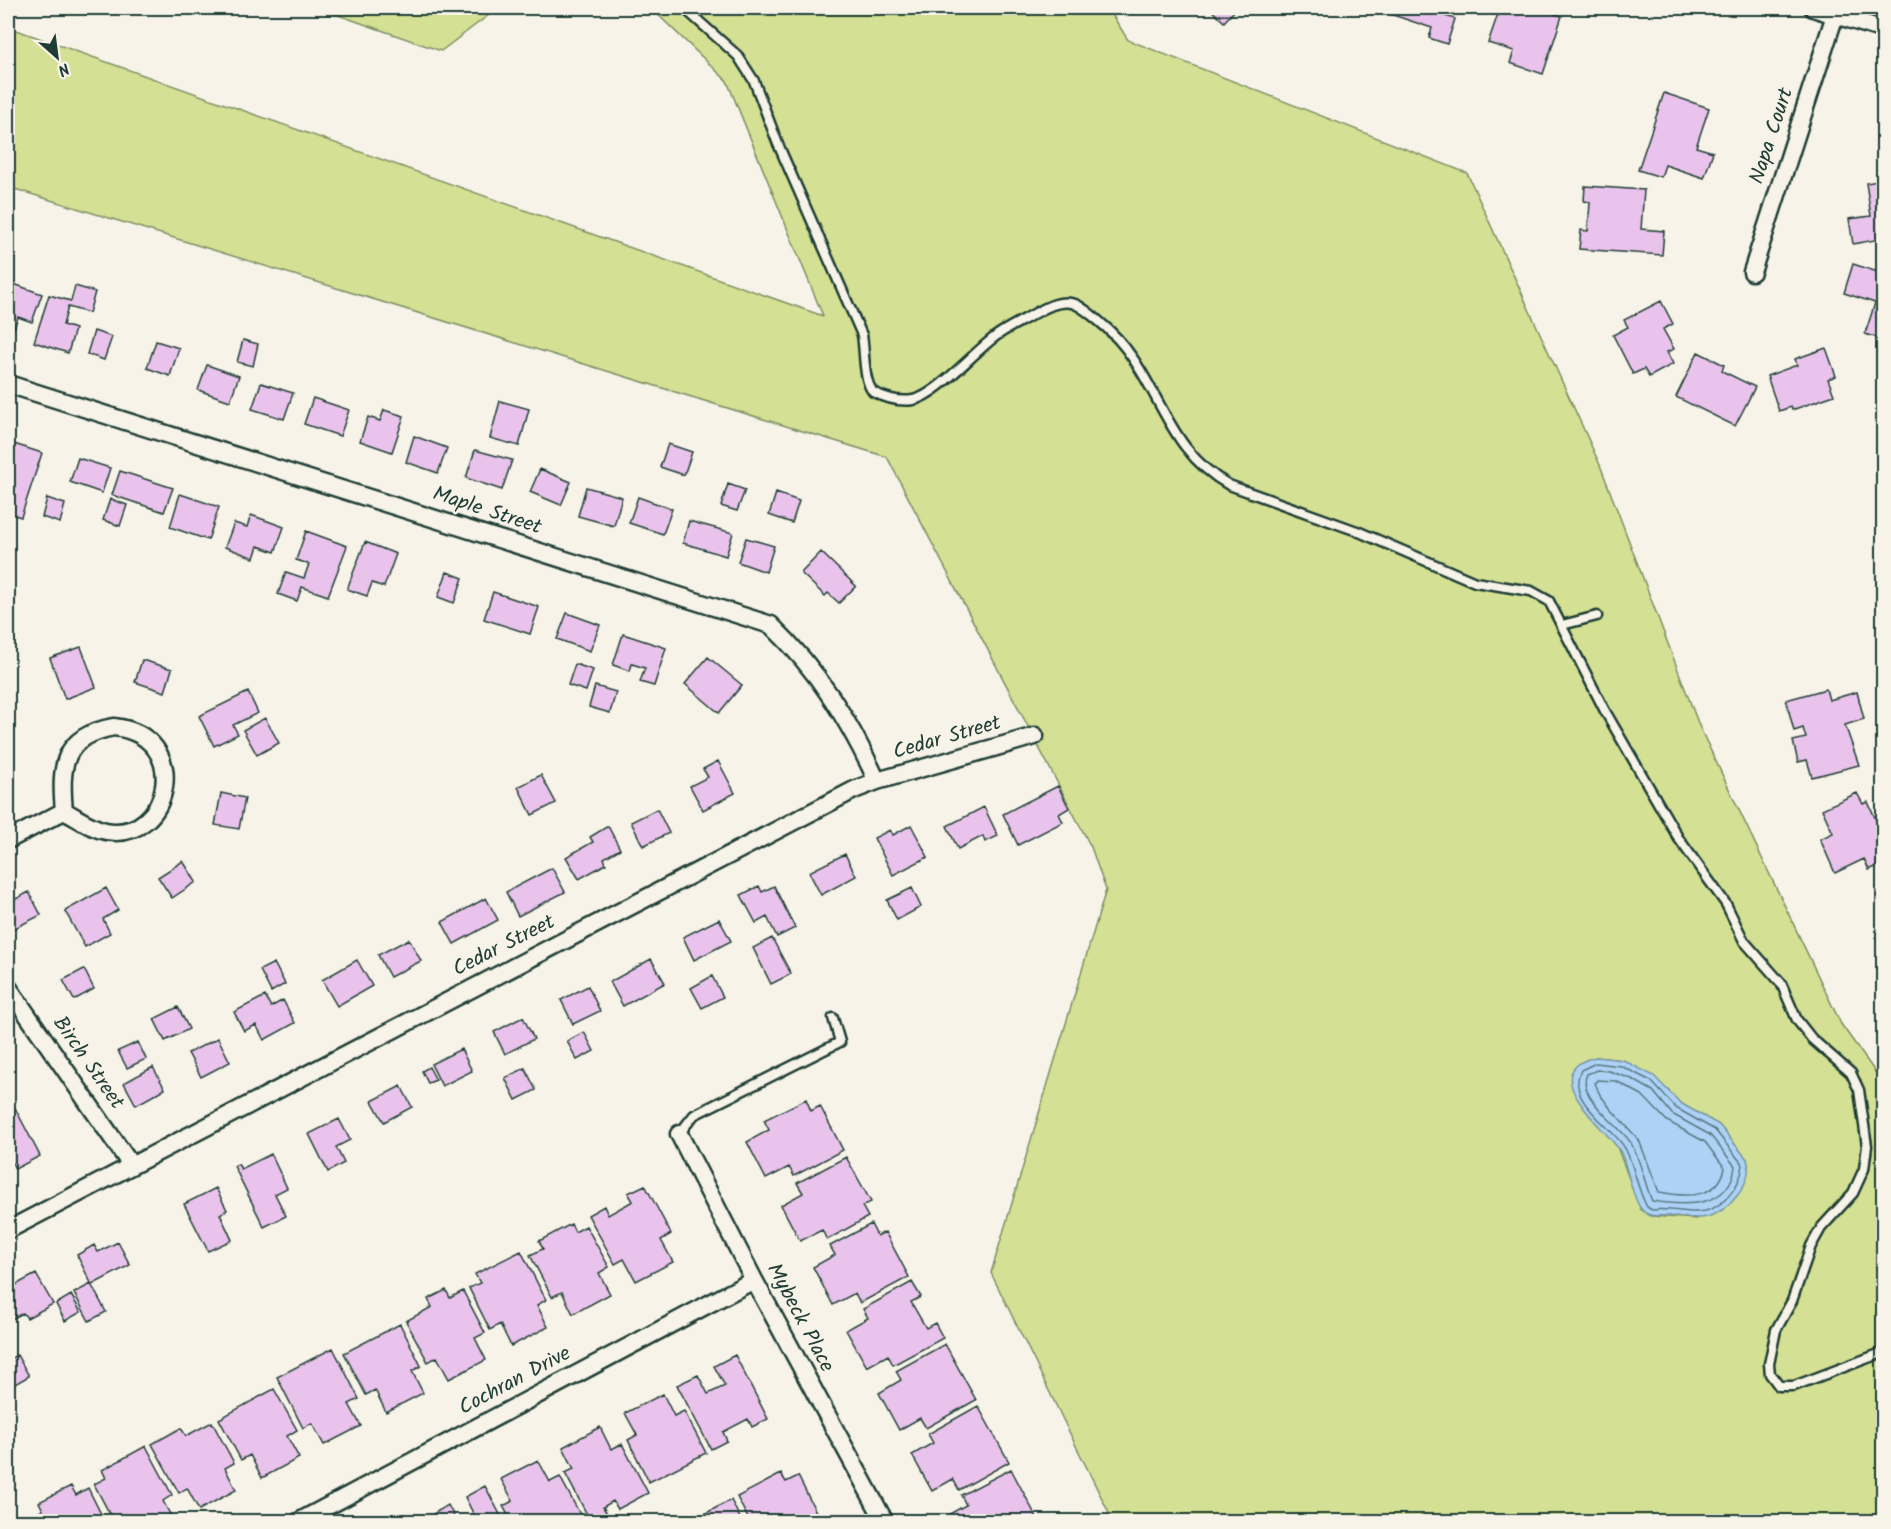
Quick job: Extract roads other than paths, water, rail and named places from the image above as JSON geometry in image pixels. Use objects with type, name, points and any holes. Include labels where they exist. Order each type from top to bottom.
[{"type":"street","points":[[1813,8],[1884,30]]},
{"type":"street","name":"Napa Court","points":[[1752,272],[1835,15]]},
{"type":"street","name":"Maple Street","points":[[8,384],[771,625],[800,653],[831,695],[855,733],[877,781]]},
{"type":"street","points":[[114,727],[125,728],[146,739],[161,758],[166,781],[162,800],[147,820],[123,831],[107,831],[90,826],[64,811],[61,780],[63,765],[70,749],[87,734],[114,727]]},
{"type":"street","name":"Cedar Street","points":[[8,1230],[877,781],[1035,736]]},
{"type":"street","points":[[8,840],[64,811]]},
{"type":"street","name":"Birch Street","points":[[8,987],[131,1165]]},
{"type":"street","name":"Mybeck Place","points":[[679,1134],[754,1280],[885,1521]]},
{"type":"street","name":"Cochran Drive","points":[[298,1521],[754,1280]]},
{"type":"lane","points":[[684,8],[738,56],[754,81],[778,144],[862,335],[866,357],[866,380],[873,392],[898,399],[914,400],[928,394],[997,335],[1046,307],[1064,303],[1075,304],[1111,331],[1131,353],[1174,432],[1196,463],[1209,474],[1228,485],[1258,493],[1320,520],[1357,531],[1475,582],[1541,595],[1549,601],[1605,711],[1679,839],[1726,904],[1744,941],[1781,983],[1797,1020],[1812,1039],[1851,1073],[1859,1090],[1867,1146],[1864,1169],[1853,1193],[1821,1228],[1812,1246],[1792,1301],[1776,1330],[1770,1357],[1770,1374],[1779,1386],[1794,1386],[1884,1352]]},
{"type":"lane","points":[[1562,626],[1597,616]]},
{"type":"lane","points":[[679,1134],[694,1115],[840,1042],[833,1018]]},
{"type":"water","points":[[1596,1057],[1623,1060],[1654,1076],[1680,1103],[1719,1125],[1747,1159],[1748,1168],[1747,1177],[1738,1195],[1724,1209],[1702,1218],[1653,1216],[1644,1212],[1637,1201],[1621,1153],[1580,1103],[1572,1088],[1571,1075],[1578,1065]]}]
